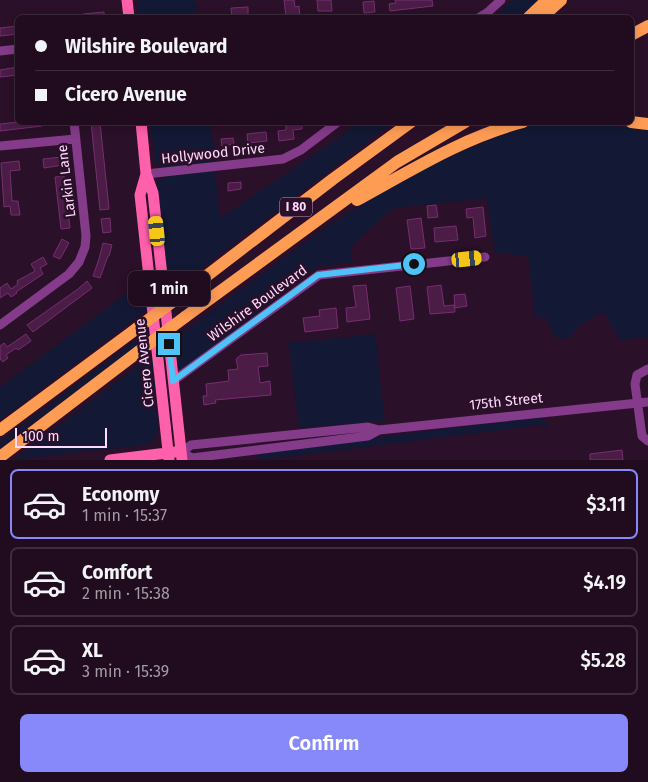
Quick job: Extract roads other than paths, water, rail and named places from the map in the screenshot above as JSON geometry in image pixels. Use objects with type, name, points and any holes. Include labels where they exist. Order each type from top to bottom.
[{"type":"highway","points":[[531,15],[547,0]]},
{"type":"highway","points":[[544,15],[560,0]]},
{"type":"highway","points":[[634,33],[648,26]]},
{"type":"highway","points":[[634,122],[648,124]]},
{"type":"highway","name":"I 80","points":[[0,430],[407,125]]},
{"type":"highway","name":"I 80","points":[[5,453],[138,352],[397,162],[461,125]]},
{"type":"highway","points":[[252,269],[356,201],[406,173],[487,133],[513,125]]},
{"type":"main road","points":[[127,0],[129,15]]},
{"type":"main road","name":"Cicero Avenue","points":[[141,125],[146,174],[153,193],[182,456]]},
{"type":"main road","name":"Cicero Avenue","points":[[146,174],[140,195],[169,456]]},
{"type":"main road","name":"175th Street","points":[[110,460],[182,456]]},
{"type":"street","points":[[483,15],[501,0]]},
{"type":"street","points":[[0,51],[15,49]]},
{"type":"street","name":"Larkin Lane","points":[[0,326],[75,269],[82,255],[86,236],[74,125]]},
{"type":"street","name":"Hollywood Drive","points":[[146,174],[283,159],[301,150],[334,125]]},
{"type":"street","points":[[0,146],[75,139]]},
{"type":"street","name":"Wilshire Boulevard","points":[[173,381],[318,275],[484,257]]},
{"type":"street","points":[[648,369],[641,371],[635,378],[642,436],[648,441]]},
{"type":"street","name":"175th Street","points":[[182,456],[192,458],[368,436],[379,430],[648,402]]}]
